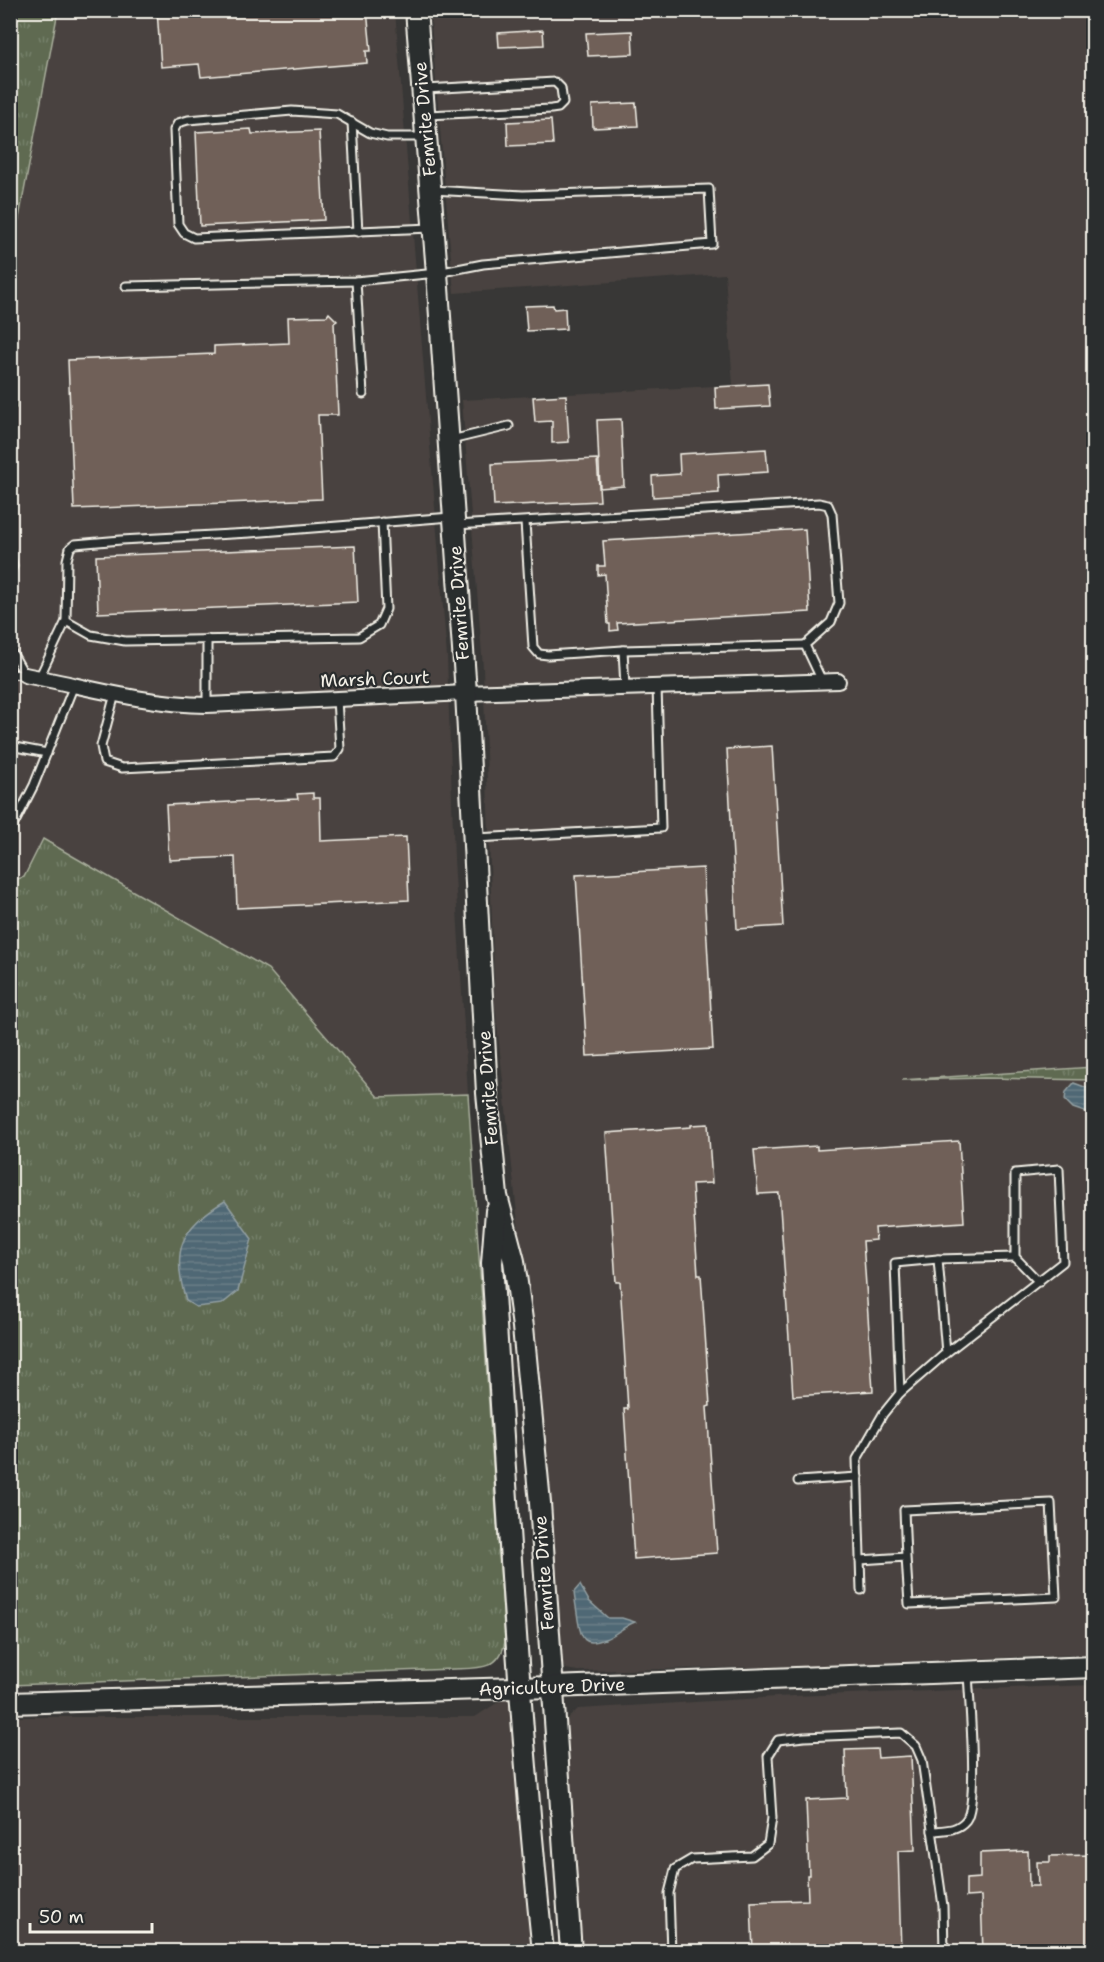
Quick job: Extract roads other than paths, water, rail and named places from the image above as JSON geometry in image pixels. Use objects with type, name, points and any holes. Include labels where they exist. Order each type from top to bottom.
[{"type":"street","name":"Femrite Drive","points":[[416,10],[434,228],[466,693],[487,1094],[497,1196],[514,1261],[523,1327],[540,1503],[571,1952]]},
{"type":"street","name":"Marsh Court","points":[[32,676],[140,700],[207,705],[466,693],[838,681]]},
{"type":"street","name":"Femrite Drive","points":[[497,1196],[492,1263],[520,1688],[533,1860],[543,1952]]},
{"type":"street","name":"Agriculture Drive","points":[[10,1703],[552,1687],[1094,1667]]},
{"type":"lane","points":[[423,89],[555,82],[561,88],[562,95],[562,103],[558,108],[425,116]]},
{"type":"lane","points":[[426,136],[387,137],[370,133],[337,114],[292,111],[188,120],[178,123],[174,130],[178,224],[184,233],[194,238],[434,228]]},
{"type":"lane","points":[[352,122],[358,232]]},
{"type":"lane","points":[[126,286],[356,281],[437,273],[483,264],[712,244],[709,189],[523,195],[431,190]]},
{"type":"lane","points":[[356,281],[363,394]]},
{"type":"lane","points":[[448,440],[509,426]]},
{"type":"lane","points":[[32,676],[66,621],[68,560],[70,548],[75,544],[382,522],[525,522],[819,503],[828,505],[832,514],[839,603],[831,622],[805,645],[539,654],[533,647],[525,522]]},
{"type":"lane","points":[[66,621],[92,635],[125,641],[359,636],[379,625],[386,609],[382,522]]},
{"type":"lane","points":[[10,550],[13,566],[10,574]]},
{"type":"lane","points":[[207,639],[207,705]]},
{"type":"lane","points":[[805,645],[822,681]]},
{"type":"lane","points":[[10,649],[32,676]]},
{"type":"lane","points":[[623,651],[625,687]]},
{"type":"lane","points":[[10,674],[32,676]]},
{"type":"lane","points":[[10,832],[34,785],[74,685]]},
{"type":"lane","points":[[474,838],[662,828],[657,686]]},
{"type":"lane","points":[[115,694],[101,746],[104,762],[122,768],[334,757],[340,748],[337,699]]},
{"type":"lane","points":[[10,746],[47,753]]},
{"type":"lane","points":[[861,1590],[857,1459],[883,1414],[900,1394],[945,1353],[1039,1282],[1063,1262],[1059,1169],[1015,1173],[1015,1257],[1039,1282]]},
{"type":"lane","points":[[900,1394],[895,1263],[938,1259],[1015,1257]]},
{"type":"lane","points":[[938,1259],[945,1353]]},
{"type":"lane","points":[[798,1481],[858,1477]]},
{"type":"lane","points":[[1051,1503],[1056,1597],[909,1604],[906,1557],[904,1510],[1051,1503]]},
{"type":"lane","points":[[860,1560],[906,1557]]},
{"type":"lane","points":[[932,1831],[956,1829],[968,1819],[973,1786],[968,1672]]},
{"type":"lane","points":[[671,1952],[669,1893],[675,1869],[692,1859],[752,1856],[768,1844],[772,1818],[768,1756],[778,1740],[901,1733],[916,1746],[922,1760],[943,1906],[944,1952]]},
{"type":"water","points":[[1074,1083],[1093,1090],[1093,1115],[1073,1108],[1065,1100],[1066,1092]]},
{"type":"water","points":[[225,1201],[252,1239],[238,1291],[222,1304],[196,1307],[186,1301],[179,1268],[183,1242],[198,1221]]},
{"type":"water","points":[[580,1585],[589,1601],[608,1618],[622,1618],[635,1622],[605,1639],[592,1642],[585,1640],[579,1627],[574,1592]]}]
